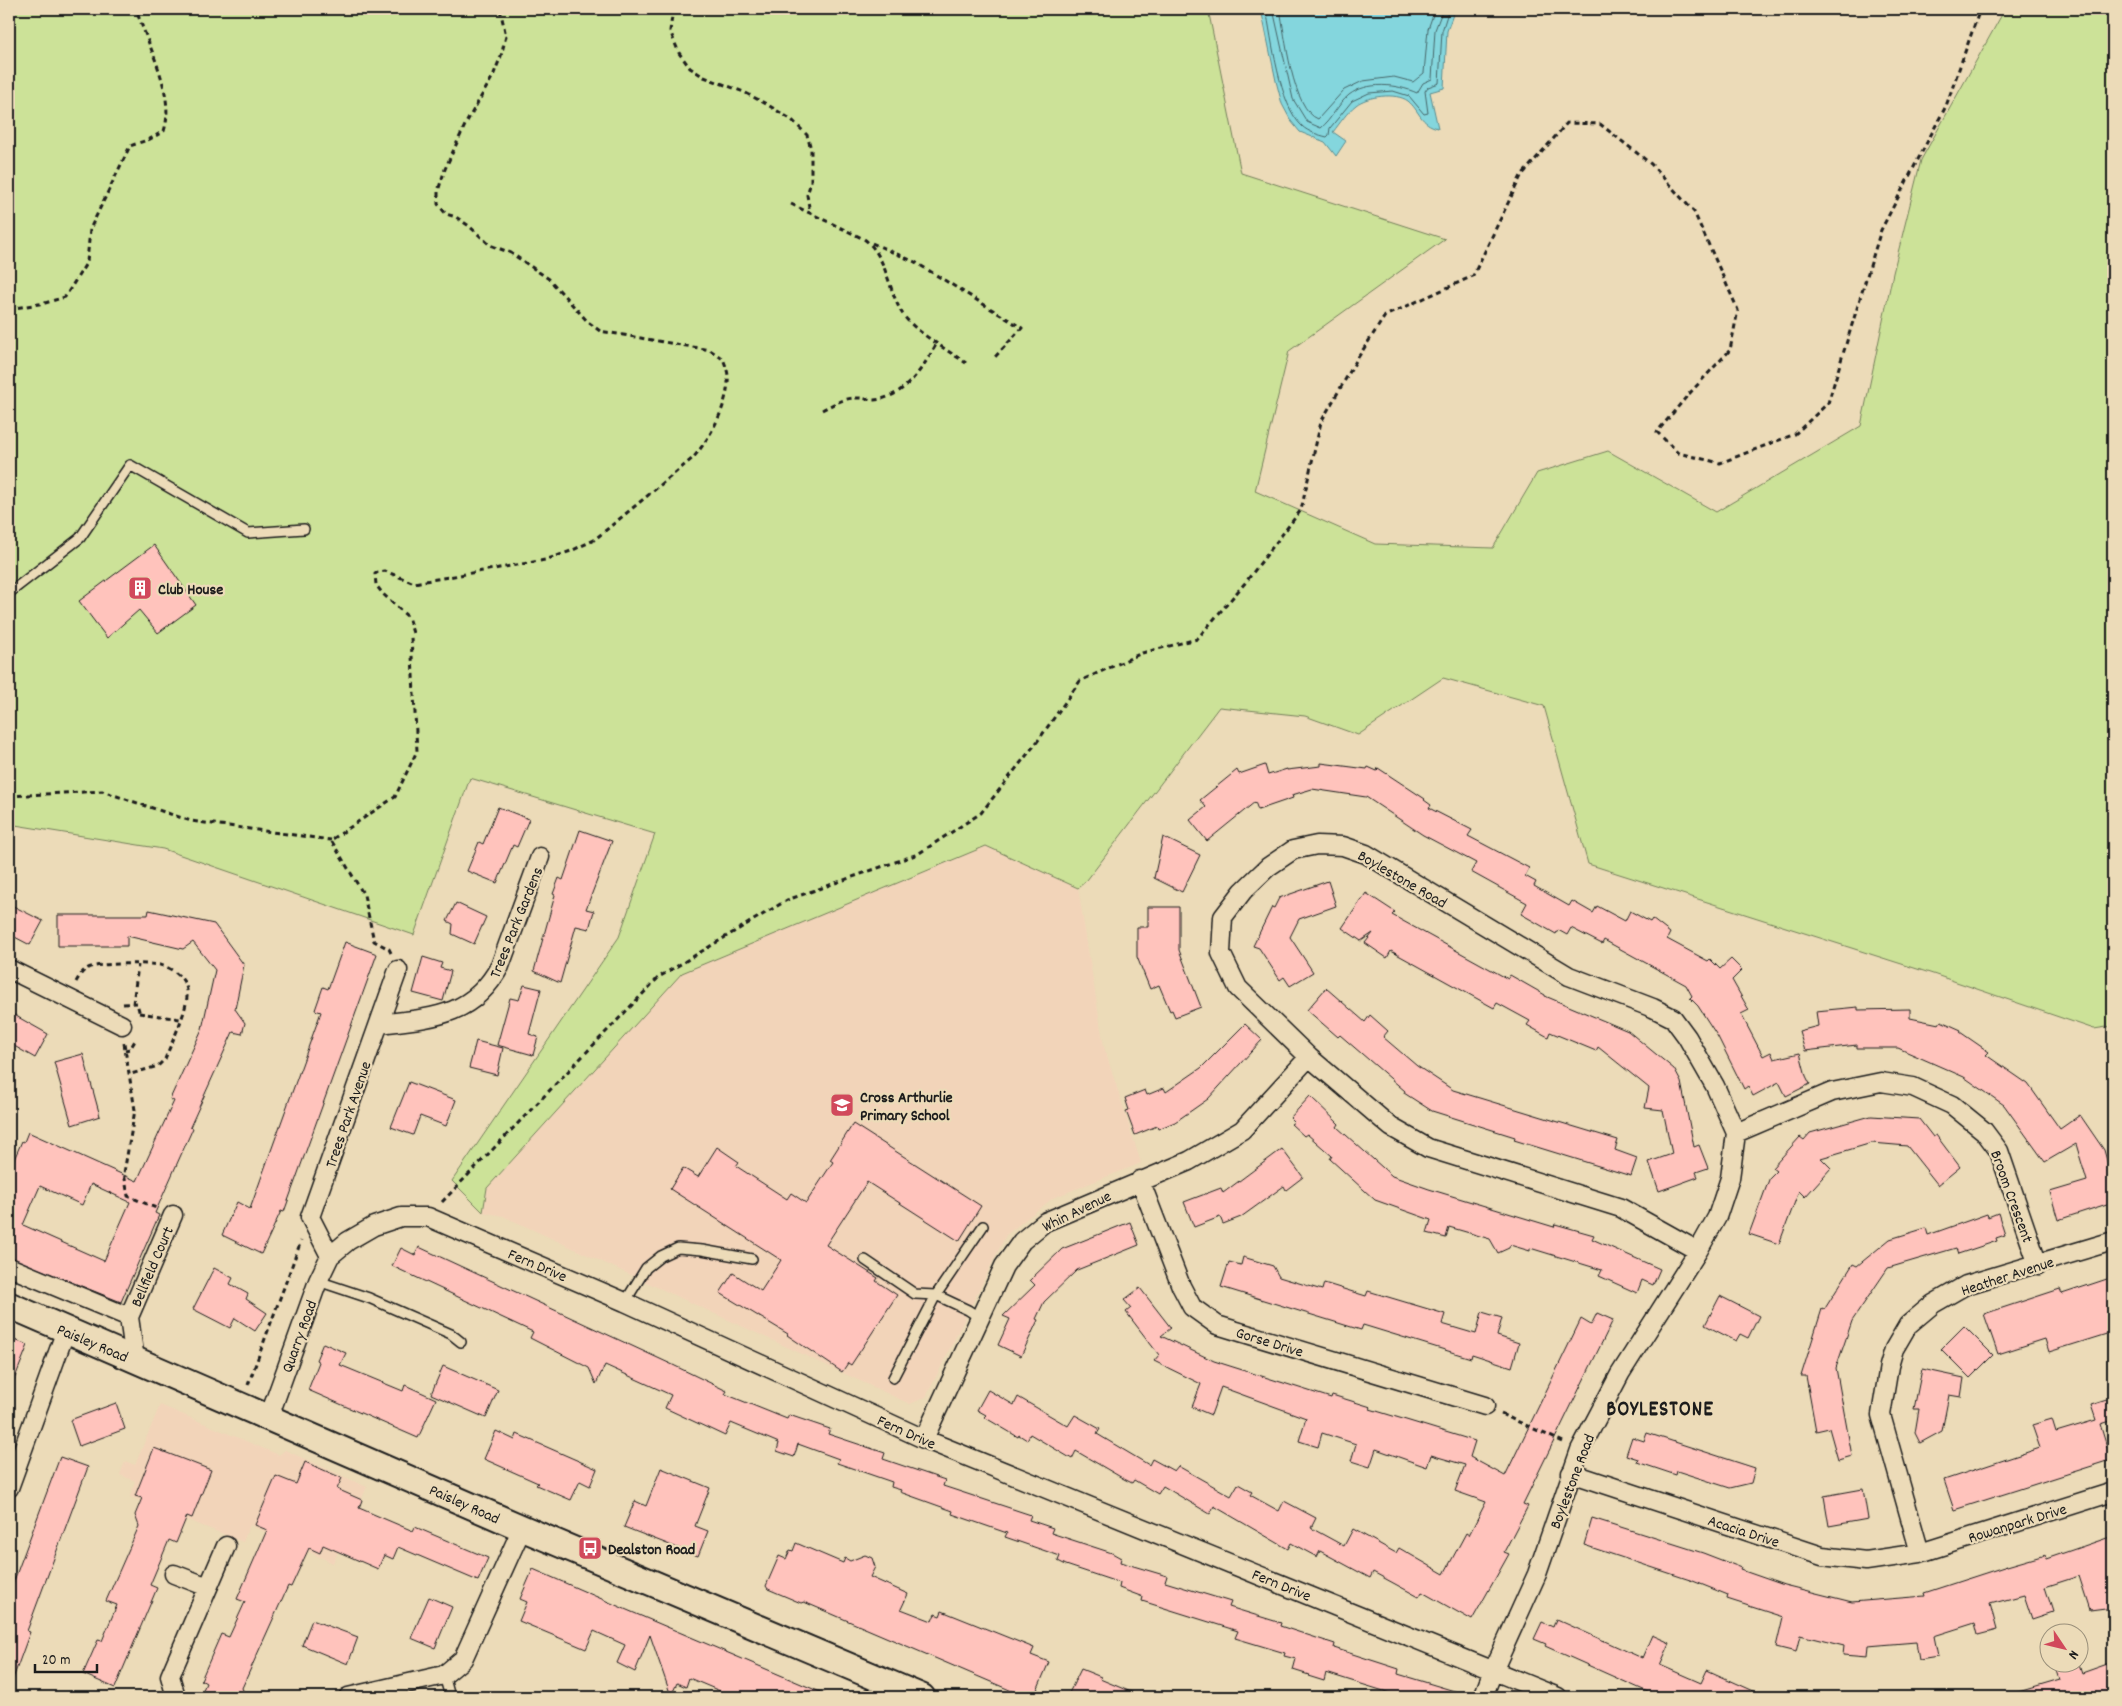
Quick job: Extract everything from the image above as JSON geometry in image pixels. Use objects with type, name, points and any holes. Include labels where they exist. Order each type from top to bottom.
[{"type":"main road","name":"Paisley Road","points":[[9,1305],[522,1528],[922,1697]]},
{"type":"street","name":"Boylestone Road","points":[[1483,1697],[1493,1670],[1537,1574],[1580,1450],[1620,1374],[1698,1250],[1717,1217],[1730,1178],[1736,1132],[1715,1086],[1687,1037],[1673,1018],[1653,1008],[1569,976],[1366,854],[1343,846],[1317,845],[1293,850],[1268,867],[1242,891],[1223,917],[1221,953],[1238,988],[1309,1057],[1391,1127],[1428,1148],[1620,1208],[1698,1250]]},
{"type":"street","name":"Trees Park Gardens","points":[[379,1024],[444,1015],[461,1008],[479,995],[492,982],[500,966],[540,857]]},
{"type":"street","points":[[9,969],[122,1025]]},
{"type":"street","name":"Trees Park Avenue","points":[[310,1217],[398,970]]},
{"type":"street","name":"Whin Avenue","points":[[924,1439],[1004,1266],[1022,1241],[1045,1222],[1140,1180],[1189,1161],[1242,1130],[1309,1057]]},
{"type":"street","name":"Broom Crescent","points":[[1736,1132],[1832,1092],[1881,1082],[1913,1087],[1952,1105],[1984,1130],[1999,1151],[2038,1265]]},
{"type":"street","name":"Gorse Drive","points":[[1140,1180],[1180,1286],[1192,1307],[1217,1325],[1485,1406]]},
{"type":"street","name":"Bellfield Court","points":[[134,1360],[129,1318],[173,1215]]},
{"type":"street","points":[[310,1217],[330,1256]]},
{"type":"street","name":"Fern Drive","points":[[330,1256],[348,1241],[374,1226],[401,1217],[428,1217],[625,1302],[924,1439],[1558,1697]]},
{"type":"street","name":"Heather Avenue","points":[[1920,1553],[1881,1415],[1889,1366],[1894,1349],[1908,1325],[1932,1304],[1966,1285],[2113,1241]]},
{"type":"street","name":"Quarry Road","points":[[269,1417],[318,1280],[330,1256]]},
{"type":"street","name":"Bellfield Court","points":[[9,1267],[129,1318]]},
{"type":"street","points":[[9,1488],[66,1330]]},
{"type":"street","name":"Acacia Drive","points":[[1571,1473],[1822,1556],[1866,1561],[1920,1553]]},
{"type":"street","name":"Rowanpark Drive","points":[[1920,1553],[2113,1492]]},
{"type":"street","points":[[348,1697],[444,1675],[463,1659],[522,1528]]},
{"type":"street","points":[[176,1697],[170,1676],[226,1546]]},
{"type":"street","points":[[174,1574],[208,1587]]},
{"type":"lane","points":[[9,594],[80,538],[130,465],[248,533],[304,529]]},
{"type":"lane","points":[[893,1378],[936,1295],[983,1226]]},
{"type":"lane","points":[[625,1302],[646,1268],[661,1256],[678,1248],[702,1250],[752,1259]]},
{"type":"lane","points":[[865,1260],[916,1294],[936,1295],[968,1310],[980,1318]]},
{"type":"lane","points":[[318,1280],[369,1298],[451,1334],[461,1342]]},
{"type":"lane","points":[[444,1675],[450,1697]]},
{"type":"path","points":[[9,309],[65,297],[87,262],[90,228],[130,146],[150,139],[164,131],[168,118],[158,64],[136,9]]},
{"type":"path","points":[[9,796],[102,791],[191,821],[331,840],[395,797],[417,751],[412,635],[408,616],[382,594],[376,585],[376,574],[378,572],[385,572],[414,583],[545,560],[571,551],[594,540],[693,458],[702,447],[717,420],[729,381],[723,359],[710,350],[600,331],[588,322],[549,279],[511,253],[490,245],[469,226],[441,209],[438,204],[438,191],[445,169],[466,122],[493,76],[501,56],[506,36],[500,9]]},
{"type":"path","points":[[673,9],[670,30],[680,53],[690,68],[711,80],[762,101],[792,120],[807,135],[811,150],[811,182],[807,195],[810,213]]},
{"type":"path","points":[[428,1217],[659,977],[787,900],[918,854],[981,813],[1037,742],[1080,682],[1142,653],[1196,639],[1245,583],[1301,510],[1321,422],[1357,359],[1385,316],[1473,276],[1521,176],[1567,123],[1600,124],[1651,164],[1694,212],[1738,310],[1730,350],[1657,432],[1678,453],[1720,463],[1795,434],[1828,403],[1881,230],[1946,106],[1980,9]]},
{"type":"path","points":[[791,204],[915,262],[1022,328],[994,358]]},
{"type":"path","points":[[866,240],[872,245],[882,263],[903,315],[911,324],[966,363]]},
{"type":"path","points":[[822,410],[847,399],[875,400],[894,393],[908,384],[924,366],[937,343]]},
{"type":"path","points":[[331,840],[364,894],[374,941],[389,949],[398,970]]},
{"type":"path","points":[[69,999],[80,975],[87,968],[98,964],[160,965],[172,970],[181,978],[186,988],[187,1001],[165,1059],[158,1066],[131,1074]]},
{"type":"path","points":[[133,1004],[138,965]]},
{"type":"path","points":[[139,1013],[180,1019]]},
{"type":"path","points":[[122,1025],[135,1110],[124,1173],[128,1196],[173,1215]]},
{"type":"path","points":[[240,1406],[310,1217]]},
{"type":"path","points":[[1485,1406],[1580,1450]]},
{"type":"shaded area","name":"Cross Arthurlie Primary School","points":[[986,846],[1078,888],[1104,1047],[1141,1163],[1053,1198],[1006,1235],[926,1397],[910,1404],[503,1216],[483,1212],[487,1188],[682,973]]},
{"type":"shaded area","points":[[160,1405],[279,1455],[285,1450],[367,1487],[333,1563],[250,1525],[243,1542],[130,1497],[135,1481],[120,1475],[125,1461],[135,1465]]},
{"type":"green space","points":[[9,9],[1208,9],[1241,173],[1445,239],[1289,351],[1255,491],[1375,544],[1493,548],[1537,473],[1608,451],[1716,512],[1861,426],[1893,273],[1921,160],[2005,9],[2113,9],[2113,1026],[2094,1029],[1933,974],[1588,864],[1544,706],[1443,678],[1358,735],[1305,716],[1219,707],[1087,880],[1078,888],[986,846],[682,973],[487,1188],[483,1212],[452,1181],[619,937],[655,834],[470,778],[414,935],[163,849],[9,824]]},
{"type":"water","points":[[1261,9],[1455,9],[1447,31],[1444,88],[1430,92],[1438,128],[1427,124],[1412,105],[1403,98],[1382,96],[1361,102],[1347,114],[1333,132],[1346,141],[1336,156],[1325,142],[1300,132],[1291,121],[1282,104]]},
{"type":"building","name":"Club House","points":[[154,545],[196,605],[158,633],[139,610],[107,638],[79,601]]},
{"type":"building","points":[[1321,763],[1367,769],[1368,767],[1377,771],[1378,768],[1425,799],[1431,805],[1429,808],[1472,830],[1468,836],[1529,868],[1525,876],[1536,882],[1534,886],[1569,906],[1572,901],[1593,913],[1597,906],[1625,921],[1630,911],[1650,922],[1652,919],[1670,933],[1667,939],[1708,961],[1710,959],[1720,969],[1731,959],[1742,970],[1732,980],[1749,1010],[1741,1014],[1763,1056],[1771,1052],[1774,1059],[1800,1053],[1810,1084],[1786,1096],[1779,1082],[1753,1096],[1748,1086],[1744,1089],[1718,1037],[1698,1006],[1690,998],[1692,996],[1686,985],[1604,940],[1602,944],[1571,928],[1567,935],[1558,930],[1556,934],[1521,914],[1527,903],[1471,872],[1476,863],[1423,835],[1366,797],[1312,789],[1292,795],[1293,798],[1258,810],[1255,802],[1207,841],[1190,820],[1206,807],[1200,800],[1237,770],[1239,774],[1265,765],[1268,775],[1287,769],[1321,766]]},
{"type":"building","points":[[498,807],[529,819],[517,847],[513,845],[497,883],[467,871],[479,842],[483,844]]},
{"type":"building","points":[[580,830],[612,841],[586,909],[594,911],[589,929],[576,926],[560,983],[534,971],[555,895],[553,894],[559,878],[563,880]]},
{"type":"building","points":[[1163,837],[1200,855],[1182,892],[1154,878]]},
{"type":"building","points":[[1328,881],[1336,906],[1299,919],[1290,937],[1313,972],[1290,986],[1284,977],[1280,980],[1259,948],[1253,946],[1272,907],[1274,908],[1279,898]]},
{"type":"building","points":[[1366,893],[1395,912],[1392,915],[1508,979],[1510,975],[1545,996],[1628,1031],[1674,1069],[1681,1082],[1694,1147],[1699,1145],[1708,1168],[1696,1172],[1698,1177],[1659,1191],[1649,1162],[1672,1154],[1663,1110],[1645,1108],[1649,1088],[1598,1047],[1596,1051],[1550,1032],[1548,1037],[1527,1025],[1530,1021],[1497,1003],[1494,1008],[1391,951],[1387,958],[1365,943],[1373,933],[1361,941],[1342,928]]},
{"type":"building","points":[[456,903],[486,917],[474,944],[452,934],[453,924],[447,921]]},
{"type":"building","points":[[9,904],[43,921],[30,945],[9,934]]},
{"type":"building","points":[[1148,907],[1179,907],[1179,950],[1201,1007],[1175,1017],[1172,1010],[1170,1011],[1159,985],[1150,989],[1137,957],[1137,927],[1148,927]]},
{"type":"building","points":[[149,910],[214,924],[244,965],[235,1009],[245,1023],[242,1034],[233,1032],[190,1127],[193,1128],[155,1213],[159,1215],[121,1302],[9,1257],[9,1171],[28,1132],[137,1181],[174,1101],[170,1099],[202,1029],[215,970],[193,942],[183,949],[127,936],[127,946],[58,946],[58,915],[148,915]],"holes":[[[91,1184],[130,1202],[104,1261],[23,1225],[40,1186],[82,1205]]]},
{"type":"building","points":[[345,942],[377,954],[284,1212],[281,1211],[261,1254],[222,1235],[237,1202],[250,1209],[321,1012],[315,1010],[323,987],[328,989]]},
{"type":"building","points":[[423,957],[442,963],[440,968],[451,971],[443,1001],[413,993]]},
{"type":"building","points":[[524,985],[541,989],[529,1034],[538,1037],[533,1055],[497,1045],[510,998],[519,1000]]},
{"type":"building","points":[[1326,988],[1365,1022],[1370,1015],[1388,1031],[1383,1037],[1417,1066],[1453,1090],[1618,1140],[1615,1150],[1637,1158],[1631,1176],[1514,1140],[1515,1137],[1432,1111],[1404,1093],[1405,1091],[1340,1035],[1338,1037],[1307,1010]]},
{"type":"building","points":[[1858,1007],[1858,1010],[1910,1009],[1910,1018],[1939,1024],[1941,1021],[1961,1030],[1960,1032],[1989,1052],[1986,1055],[2028,1084],[2060,1129],[2080,1115],[2104,1150],[2113,1182],[2113,1202],[2058,1220],[2050,1192],[2087,1181],[2076,1144],[2045,1162],[2004,1105],[1964,1077],[1898,1048],[1857,1048],[1857,1045],[1805,1051],[1799,1031],[1818,1026],[1816,1011]]},
{"type":"building","points":[[9,1012],[48,1034],[35,1058],[9,1043]]},
{"type":"building","points":[[1245,1024],[1262,1040],[1208,1099],[1175,1122],[1158,1129],[1157,1126],[1135,1135],[1126,1111],[1129,1110],[1125,1098],[1145,1090],[1147,1095],[1164,1088],[1166,1092],[1201,1068]]},
{"type":"building","points":[[476,1041],[503,1048],[497,1075],[469,1068]]},
{"type":"building","points":[[83,1054],[100,1116],[72,1125],[54,1062]]},
{"type":"building","points":[[409,1082],[456,1100],[446,1126],[420,1116],[413,1135],[391,1127]]},
{"type":"building","points":[[1310,1096],[1339,1124],[1337,1127],[1392,1176],[1554,1227],[1555,1224],[1594,1235],[1592,1239],[1660,1269],[1653,1285],[1642,1280],[1637,1293],[1599,1276],[1602,1270],[1530,1248],[1530,1251],[1510,1245],[1509,1248],[1498,1253],[1490,1239],[1449,1227],[1446,1238],[1427,1233],[1431,1220],[1375,1200],[1330,1159],[1332,1156],[1307,1134],[1304,1136],[1291,1124],[1294,1122],[1290,1118]]},
{"type":"building","points":[[1871,1116],[1919,1119],[1933,1137],[1936,1135],[1960,1167],[1938,1185],[1907,1146],[1872,1143],[1821,1158],[1831,1168],[1805,1197],[1799,1191],[1779,1244],[1749,1234],[1770,1177],[1776,1171],[1772,1168],[1800,1137],[1804,1140],[1810,1133]]},
{"type":"building","points":[[853,1124],[981,1206],[959,1241],[867,1182],[826,1245],[878,1278],[876,1281],[897,1295],[851,1365],[848,1363],[842,1372],[788,1334],[720,1293],[733,1273],[761,1291],[781,1260],[670,1189],[683,1168],[698,1177],[717,1147],[739,1162],[736,1166],[787,1199],[791,1193],[806,1203],[833,1162],[830,1160]]},
{"type":"building","points":[[1282,1149],[1303,1177],[1286,1190],[1284,1186],[1241,1217],[1223,1224],[1220,1217],[1194,1227],[1184,1202],[1221,1188],[1223,1193]]},
{"type":"building","points":[[1998,1213],[2005,1235],[1996,1238],[1997,1241],[1958,1254],[1956,1248],[1888,1268],[1852,1321],[1836,1368],[1852,1456],[1838,1460],[1829,1428],[1816,1431],[1806,1376],[1801,1376],[1822,1309],[1824,1310],[1853,1264],[1857,1266],[1890,1239],[1926,1228],[1928,1235],[1987,1214],[1988,1217]]},
{"type":"building","points":[[1130,1222],[1139,1245],[1077,1270],[1044,1302],[1036,1319],[1038,1320],[1021,1356],[998,1345],[1010,1319],[1003,1316],[1035,1285],[1030,1280],[1062,1249]]},
{"type":"building","points":[[419,1247],[673,1365],[727,1391],[725,1394],[787,1419],[789,1415],[830,1429],[828,1434],[885,1453],[883,1459],[945,1480],[943,1486],[1031,1515],[1029,1520],[1053,1528],[1051,1533],[1112,1553],[1121,1558],[1120,1562],[1167,1576],[1165,1582],[1231,1602],[1229,1607],[1281,1623],[1280,1626],[1335,1644],[1334,1648],[1399,1669],[1398,1674],[1461,1693],[1460,1697],[1403,1697],[1326,1673],[1324,1681],[1308,1676],[1293,1670],[1296,1659],[1284,1656],[1285,1653],[1235,1638],[1238,1631],[1142,1601],[1143,1597],[1119,1588],[1120,1583],[1066,1565],[1058,1561],[1060,1556],[1005,1537],[1007,1533],[952,1514],[953,1511],[900,1492],[901,1490],[891,1487],[892,1482],[837,1463],[839,1459],[798,1444],[794,1457],[777,1451],[779,1443],[731,1423],[725,1436],[665,1408],[671,1395],[605,1365],[596,1384],[589,1368],[530,1338],[533,1332],[392,1266],[401,1248],[415,1255]]},
{"type":"building","points":[[1243,1257],[1273,1266],[1279,1277],[1322,1290],[1324,1283],[1366,1296],[1368,1291],[1445,1314],[1442,1324],[1476,1334],[1482,1312],[1502,1318],[1497,1336],[1519,1343],[1512,1367],[1472,1354],[1471,1358],[1363,1325],[1361,1330],[1221,1287],[1229,1262],[1241,1265]]},
{"type":"building","points":[[214,1268],[233,1278],[230,1284],[248,1294],[246,1299],[267,1313],[255,1331],[235,1318],[230,1328],[193,1309]]},
{"type":"building","points":[[2113,1277],[2113,1332],[2049,1352],[2045,1339],[1998,1354],[1984,1314],[2060,1289],[2062,1294]]},
{"type":"building","points":[[1140,1288],[1171,1328],[1161,1336],[1214,1361],[1331,1398],[1332,1395],[1371,1407],[1370,1409],[1475,1441],[1470,1457],[1505,1476],[1581,1319],[1591,1325],[1597,1313],[1613,1320],[1523,1504],[1528,1506],[1504,1552],[1509,1554],[1472,1620],[1422,1592],[1419,1597],[1373,1572],[1370,1578],[1320,1551],[1317,1557],[1291,1543],[1288,1549],[1214,1506],[1210,1514],[1163,1486],[1158,1494],[1134,1480],[1132,1483],[1124,1479],[1076,1451],[1072,1459],[1030,1434],[1027,1440],[1019,1435],[1018,1437],[984,1417],[986,1415],[977,1410],[988,1390],[1014,1405],[1018,1397],[1068,1426],[1075,1415],[1100,1429],[1097,1434],[1149,1465],[1152,1459],[1174,1471],[1178,1466],[1231,1496],[1238,1484],[1252,1492],[1250,1495],[1279,1511],[1284,1501],[1316,1518],[1311,1528],[1344,1546],[1353,1529],[1396,1553],[1399,1548],[1444,1574],[1466,1533],[1469,1535],[1486,1502],[1455,1491],[1465,1465],[1431,1455],[1427,1467],[1376,1449],[1370,1467],[1351,1461],[1356,1444],[1322,1433],[1318,1447],[1299,1441],[1306,1418],[1221,1387],[1211,1415],[1192,1407],[1201,1384],[1154,1361],[1159,1355],[1126,1312],[1131,1308],[1124,1300]]},
{"type":"building","points":[[1720,1296],[1759,1316],[1748,1338],[1740,1334],[1736,1341],[1705,1325]]},
{"type":"building","points":[[1964,1326],[1993,1355],[1970,1378],[1941,1349]]},
{"type":"building","points":[[9,1338],[28,1345],[10,1390],[9,1390]]},
{"type":"building","points":[[323,1343],[346,1353],[340,1365],[403,1391],[405,1385],[436,1399],[418,1438],[308,1390],[319,1362],[316,1360]]},
{"type":"building","points":[[443,1366],[498,1390],[486,1418],[431,1394]]},
{"type":"building","points":[[1922,1369],[1964,1378],[1961,1397],[1949,1395],[1942,1431],[1920,1443],[1915,1433],[1919,1409],[1914,1409]]},
{"type":"building","points":[[2113,1398],[2113,1420],[2100,1424],[2111,1460],[1954,1510],[1944,1480],[2040,1448],[2032,1425],[2052,1419],[2056,1432],[2096,1420],[2091,1405]]},
{"type":"building","points":[[116,1403],[125,1429],[79,1446],[70,1420]]},
{"type":"building","points":[[496,1431],[515,1440],[517,1434],[597,1469],[590,1486],[580,1481],[571,1500],[484,1459]]},
{"type":"building","points":[[1647,1433],[1755,1468],[1751,1483],[1730,1488],[1677,1471],[1676,1475],[1637,1462],[1638,1459],[1626,1455],[1632,1437],[1644,1441]]},
{"type":"building","points":[[154,1448],[211,1470],[192,1518],[187,1516],[176,1543],[169,1540],[150,1585],[157,1588],[115,1688],[83,1674],[98,1640],[102,1641],[117,1605],[106,1601],[139,1526],[135,1515],[142,1498],[135,1496]]},
{"type":"building","points":[[60,1457],[88,1467],[27,1631],[30,1632],[11,1684],[9,1684],[9,1594]]},
{"type":"building","points":[[305,1462],[342,1478],[337,1489],[362,1500],[359,1508],[413,1531],[415,1527],[488,1558],[478,1581],[398,1547],[393,1559],[384,1555],[378,1569],[323,1545],[320,1553],[309,1548],[291,1587],[288,1586],[242,1688],[246,1697],[213,1697],[202,1692],[206,1683],[201,1680],[221,1634],[229,1637],[245,1602],[237,1599],[267,1530],[255,1525],[276,1476],[296,1484]]},
{"type":"building","points":[[661,1468],[710,1488],[695,1526],[708,1531],[698,1556],[624,1527],[635,1501],[646,1506]]},
{"type":"building","points":[[1863,1489],[1868,1519],[1829,1526],[1824,1496]]},
{"type":"building","points":[[1592,1518],[1703,1553],[1742,1568],[1741,1570],[1784,1585],[1852,1602],[1925,1596],[1924,1593],[2007,1566],[2045,1555],[2046,1559],[2113,1536],[2113,1607],[2090,1610],[2079,1576],[2045,1587],[2053,1612],[2032,1619],[2024,1595],[1990,1604],[1997,1630],[1978,1635],[1975,1623],[1934,1636],[1938,1656],[1919,1659],[1916,1642],[1868,1646],[1867,1657],[1843,1655],[1844,1646],[1800,1635],[1796,1652],[1776,1647],[1783,1617],[1727,1599],[1728,1595],[1693,1581],[1584,1545]]},
{"type":"building","points":[[796,1543],[843,1563],[845,1558],[850,1561],[865,1555],[872,1558],[875,1567],[870,1577],[908,1594],[901,1609],[932,1621],[935,1614],[940,1616],[942,1611],[1034,1648],[1031,1655],[1049,1662],[1034,1697],[1026,1697],[804,1602],[801,1603],[768,1589],[766,1586],[779,1556],[786,1559],[790,1550],[793,1551]]},
{"type":"building","points":[[533,1569],[832,1697],[734,1697],[689,1678],[686,1687],[677,1683],[671,1696],[650,1635],[635,1672],[617,1663],[625,1645],[594,1631],[586,1649],[519,1621],[527,1602],[520,1599]]},
{"type":"building","points":[[429,1597],[452,1607],[435,1648],[411,1638]]},
{"type":"building","points":[[1556,1619],[1642,1658],[1652,1635],[1670,1643],[1660,1665],[1701,1683],[1707,1670],[1767,1697],[1659,1697],[1545,1646],[1546,1644],[1534,1639],[1542,1622],[1553,1627]]},
{"type":"building","points":[[312,1620],[358,1637],[348,1664],[302,1645]]},
{"type":"building","points":[[2113,1662],[2113,1697],[2017,1697],[2016,1693],[2060,1680],[2058,1674],[2090,1674],[2090,1670]]},
{"type":"building","points":[[1081,1669],[1101,1677],[1100,1679],[1143,1697],[1067,1697]]},
{"type":"place","name":"Club House","points":[[140,588]]},
{"type":"place","name":"Cross Arthurlie Primary School","points":[[842,1105]]},
{"type":"place","name":"Dealston Road","points":[[590,1548]]},
{"type":"district","name":"BOYLESTONE","points":[[1660,1408]]}]
